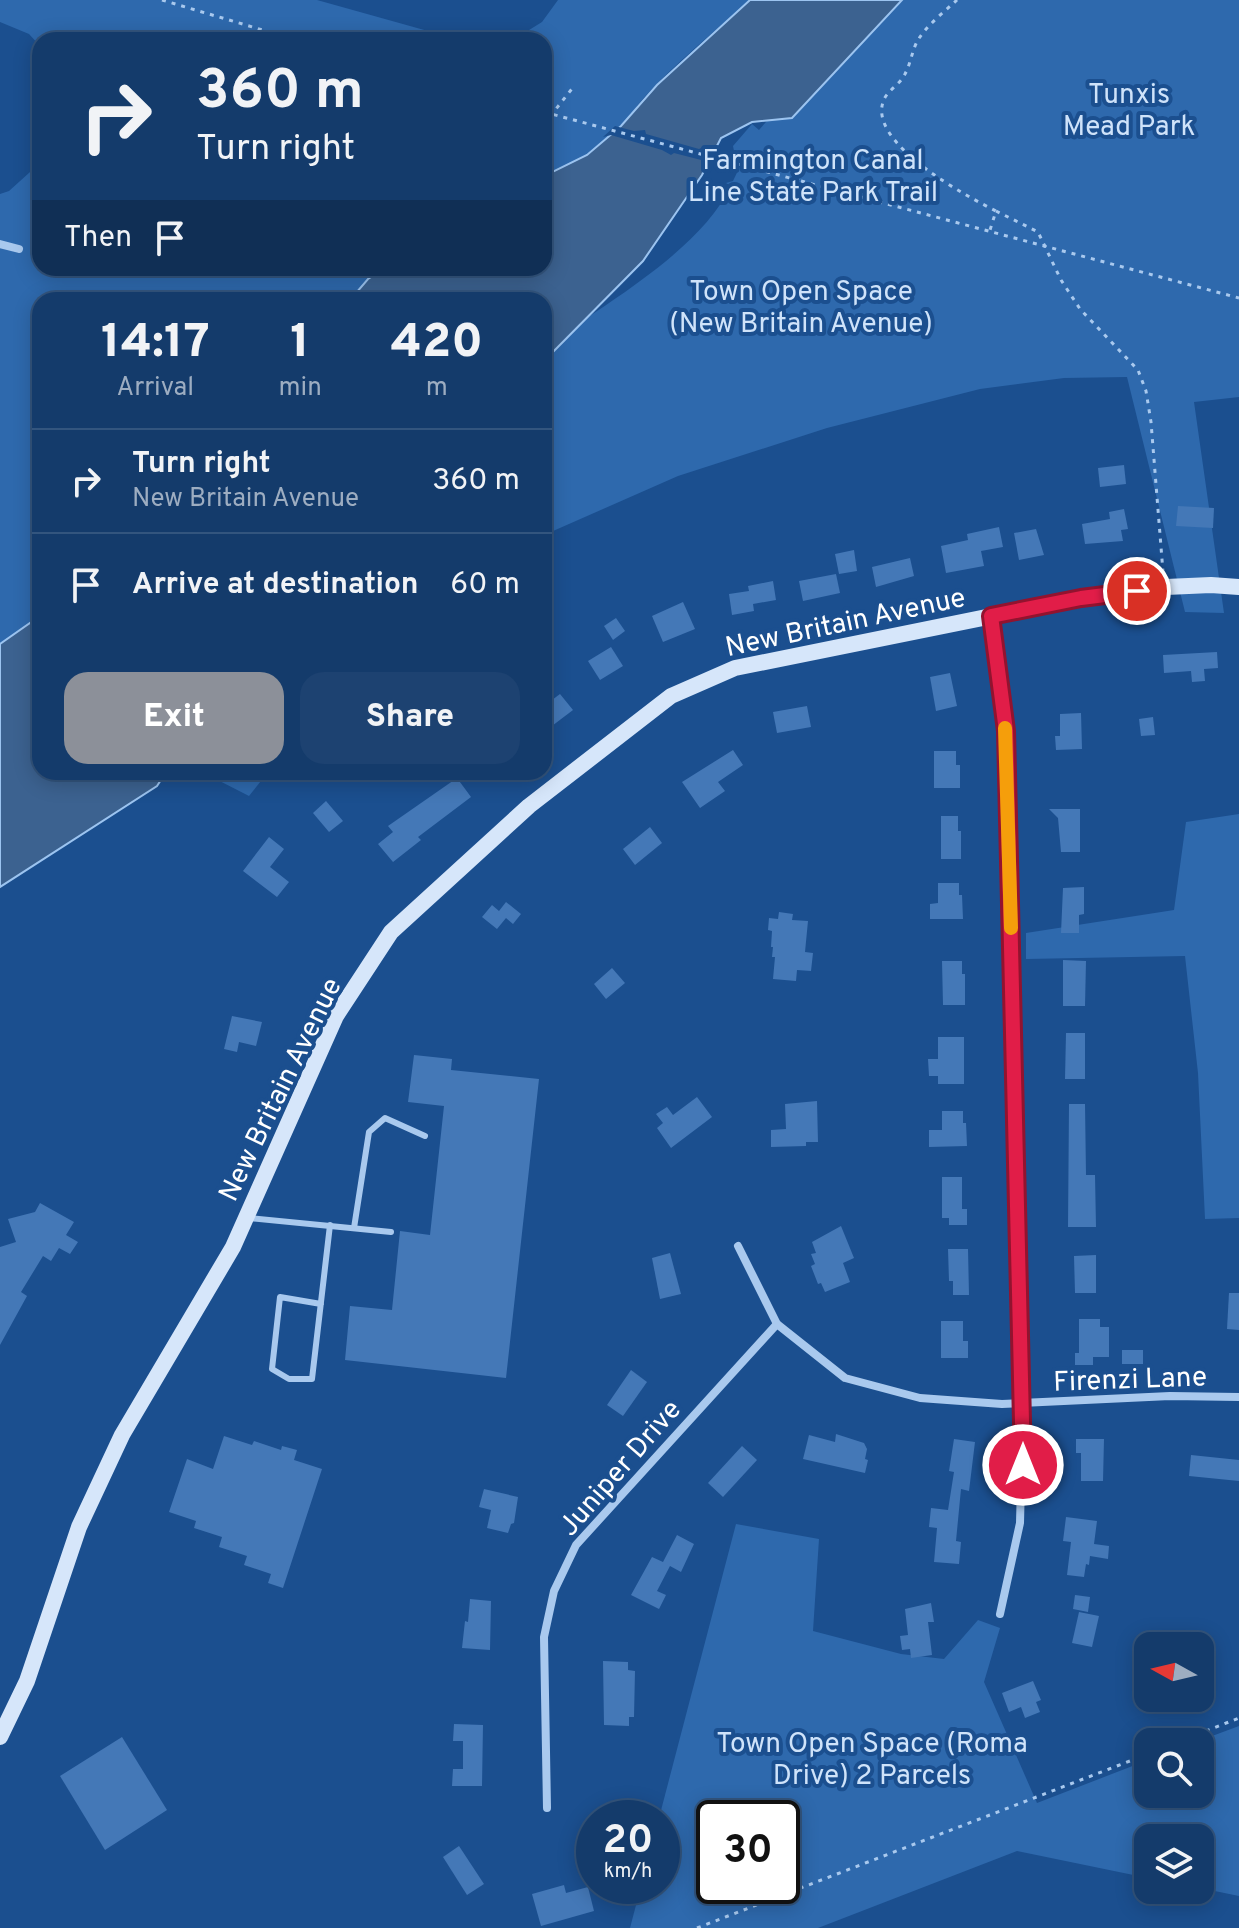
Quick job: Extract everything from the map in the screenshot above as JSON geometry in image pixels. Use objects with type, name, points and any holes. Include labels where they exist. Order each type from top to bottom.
[{"type":"street","points":[[0,244],[19,249]]},
{"type":"street","name":"New Britain Avenue","points":[[0,1737],[27,1681],[79,1527],[122,1435],[233,1247],[336,1016],[391,932],[529,806],[671,696],[735,668],[1081,598],[1166,587],[1239,587]]},
{"type":"street","points":[[991,616],[1006,731],[1023,1404],[1020,1523],[1000,1614]]},
{"type":"street","points":[[738,1246],[777,1324]]},
{"type":"street","name":"Firenzi Lane","points":[[777,1324],[845,1378],[920,1398],[1023,1404],[1170,1396],[1239,1397]]},
{"type":"street","name":"Juniper Drive","points":[[547,1808],[544,1637],[554,1591],[576,1545],[777,1324]]},
{"type":"lane","points":[[354,1228],[369,1132],[385,1118],[425,1136]]},
{"type":"lane","points":[[246,1218],[391,1232]]},
{"type":"lane","points":[[321,1304],[280,1297],[272,1369],[289,1379],[312,1379],[321,1304],[330,1225]]},
{"type":"path","points":[[162,0],[269,32]]},
{"type":"path","points":[[957,0],[919,39],[904,77],[883,99],[881,113],[887,130],[908,154],[946,185],[1038,232],[1061,280],[1080,309],[1138,370],[1146,391],[1158,481],[1166,587]]},
{"type":"path","points":[[552,114],[575,85]]},
{"type":"path","points":[[552,114],[1239,298]]},
{"type":"path","points":[[990,230],[996,211]]},
{"type":"path","points":[[1214,1728],[1239,1718]]},
{"type":"path","points":[[697,1928],[1134,1759]]},
{"type":"green space","points":[[0,0],[317,0],[431,32],[32,32],[32,37],[0,22]]},
{"type":"green space","points":[[558,0],[750,0],[666,75],[637,106],[629,122],[629,149],[552,172],[552,32],[526,32],[542,22]]},
{"type":"green space","points":[[893,0],[1239,0],[1239,397],[1194,402],[1224,613],[1185,612],[1127,377],[1064,378],[980,389],[827,428],[678,476],[552,531],[552,342],[648,276],[697,233],[731,186],[726,183],[733,181],[743,160],[752,154],[734,151],[733,146],[752,124],[759,130],[779,107]]},
{"type":"green space","points":[[32,170],[32,276],[373,276],[357,292],[32,292],[32,622],[0,644],[0,194],[9,191]]},
{"type":"green space","points":[[218,780],[262,780],[249,796]]},
{"type":"green space","points":[[1239,814],[1239,1218],[1205,1219],[1198,1073],[1185,956],[1026,959],[1026,933],[1174,910],[1186,822]]},
{"type":"green space","name":"Town Open Space (Roma Drive) 2 Parcels","points":[[736,1524],[819,1539],[813,1631],[901,1654],[944,1659],[978,1620],[1000,1628],[984,1682],[1037,1803],[1134,1765],[1134,1808],[1214,1808],[1214,1735],[1239,1726],[1239,1896],[1214,1891],[1214,1824],[1134,1824],[1134,1875],[1017,1851],[818,1928],[630,1928],[636,1904],[680,1904],[680,1800],[664,1800]]},
{"type":"shaded area","points":[[750,0],[902,0],[792,118],[752,122],[721,138],[702,175],[643,261],[552,353],[552,292],[357,292],[373,276],[552,276],[552,172],[587,155],[621,126],[657,85]]},
{"type":"shaded area","points":[[32,622],[32,780],[161,780],[157,786],[0,887],[0,644]]},
{"type":"pier","points":[[615,126],[634,131],[645,130],[646,134],[699,149],[703,147],[717,154],[713,163],[674,153],[671,155],[611,135],[603,137]]},
{"type":"building","points":[[1124,465],[1126,484],[1100,487],[1098,468]]},
{"type":"building","points":[[1178,506],[1214,508],[1213,528],[1176,526]]},
{"type":"building","points":[[1124,509],[1128,529],[1121,530],[1123,541],[1085,544],[1082,524],[1110,519],[1109,512]]},
{"type":"building","points":[[999,527],[1003,547],[981,551],[984,566],[946,573],[941,546],[968,540],[967,534]]},
{"type":"building","points":[[1036,529],[1044,555],[1019,560],[1014,533]]},
{"type":"building","points":[[854,550],[857,571],[839,574],[835,554]]},
{"type":"building","points":[[910,558],[914,576],[876,587],[872,567]]},
{"type":"building","points":[[836,574],[840,593],[803,601],[799,581]]},
{"type":"building","points":[[773,581],[776,600],[753,604],[754,611],[732,615],[729,594],[749,591],[748,586]]},
{"type":"building","points":[[683,602],[695,629],[663,642],[652,616]]},
{"type":"building","points":[[616,618],[625,631],[613,640],[604,626]]},
{"type":"building","points":[[611,647],[623,666],[600,680],[588,661]]},
{"type":"building","points":[[1217,652],[1218,668],[1204,669],[1205,681],[1192,682],[1191,671],[1164,673],[1163,655]]},
{"type":"building","points":[[950,673],[957,706],[936,711],[930,677]]},
{"type":"building","points":[[560,694],[573,710],[552,726],[552,700]]},
{"type":"building","points":[[807,706],[811,727],[777,733],[773,712]]},
{"type":"building","points":[[1081,713],[1082,749],[1056,750],[1055,736],[1060,736],[1060,714]]},
{"type":"building","points":[[1153,717],[1155,735],[1141,736],[1139,719]]},
{"type":"building","points":[[733,750],[743,765],[718,782],[725,791],[700,808],[682,782]]},
{"type":"building","points":[[934,751],[956,751],[956,765],[960,765],[960,788],[934,788]]},
{"type":"building","points":[[454,780],[458,780],[471,797],[418,837],[421,840],[393,862],[378,844],[393,832],[388,826]]},
{"type":"building","points":[[326,801],[343,821],[329,832],[313,813]]},
{"type":"building","points":[[1049,809],[1080,809],[1080,852],[1061,852],[1058,818]]},
{"type":"building","points":[[941,816],[958,816],[961,859],[941,859]]},
{"type":"building","points":[[650,827],[662,843],[635,865],[623,849]]},
{"type":"building","points":[[269,837],[284,849],[270,867],[289,882],[277,897],[243,871]]},
{"type":"building","points":[[938,883],[959,883],[963,919],[930,919],[930,904],[938,903]]},
{"type":"building","points":[[1084,887],[1084,914],[1079,915],[1079,933],[1061,933],[1063,888]]},
{"type":"building","points":[[506,902],[521,914],[513,924],[506,918],[497,929],[482,917],[492,905],[499,911]]},
{"type":"building","points":[[779,912],[793,914],[792,920],[808,921],[805,952],[813,953],[811,971],[797,970],[796,981],[773,979],[775,957],[772,957],[769,918],[778,919]]},
{"type":"building","points":[[1063,960],[1086,961],[1085,1006],[1063,1006]]},
{"type":"building","points":[[942,961],[962,961],[965,1005],[943,1005]]},
{"type":"building","points":[[612,968],[625,983],[606,999],[594,984]]},
{"type":"building","points":[[232,1016],[262,1022],[256,1046],[239,1042],[237,1052],[224,1049]]},
{"type":"building","points":[[1066,1033],[1085,1033],[1085,1079],[1065,1079]]},
{"type":"building","points":[[938,1037],[964,1037],[964,1084],[938,1084],[938,1076],[929,1076],[928,1059],[938,1059]]},
{"type":"building","points":[[414,1055],[452,1059],[451,1070],[539,1079],[506,1378],[345,1360],[350,1306],[392,1310],[400,1231],[430,1235],[444,1106],[408,1102]]},
{"type":"building","points":[[697,1097],[712,1117],[671,1148],[657,1128],[663,1123],[656,1114],[667,1107],[673,1115]]},
{"type":"building","points":[[817,1101],[818,1142],[806,1142],[806,1146],[771,1147],[771,1130],[786,1129],[785,1104]]},
{"type":"building","points":[[1069,1104],[1085,1104],[1086,1175],[1095,1175],[1096,1227],[1068,1227]]},
{"type":"building","points":[[942,1111],[963,1111],[967,1146],[929,1147],[929,1130],[942,1130]]},
{"type":"building","points":[[942,1177],[962,1177],[962,1209],[967,1209],[967,1225],[949,1225],[949,1218],[942,1218]]},
{"type":"building","points":[[40,1203],[74,1222],[66,1235],[78,1242],[70,1254],[59,1248],[51,1261],[43,1256],[21,1292],[27,1296],[0,1345],[0,1247],[16,1242],[8,1219],[35,1212]]},
{"type":"building","points":[[841,1226],[854,1258],[843,1263],[850,1282],[825,1292],[811,1266],[815,1264],[811,1254],[816,1253],[812,1242]]},
{"type":"building","points":[[948,1249],[968,1249],[969,1295],[953,1295],[953,1281],[949,1281]]},
{"type":"building","points":[[670,1253],[681,1294],[660,1299],[652,1258]]},
{"type":"building","points":[[1096,1255],[1096,1293],[1075,1293],[1074,1256]]},
{"type":"building","points":[[1229,1293],[1239,1293],[1239,1330],[1227,1329]]},
{"type":"building","points":[[1079,1319],[1100,1319],[1100,1327],[1109,1327],[1109,1357],[1093,1357],[1093,1365],[1075,1365],[1075,1353],[1079,1353]]},
{"type":"building","points":[[941,1321],[963,1321],[963,1341],[968,1341],[968,1358],[941,1358]]},
{"type":"building","points":[[1122,1350],[1143,1350],[1143,1364],[1122,1364]]},
{"type":"building","points":[[631,1370],[647,1382],[623,1416],[607,1405]]},
{"type":"building","points":[[836,1434],[864,1443],[867,1449],[865,1459],[868,1460],[865,1473],[803,1459],[809,1435],[835,1442]]},
{"type":"building","points":[[224,1436],[252,1445],[254,1441],[281,1450],[282,1446],[297,1450],[294,1460],[322,1469],[283,1588],[268,1583],[271,1574],[244,1565],[247,1556],[219,1547],[222,1537],[194,1528],[196,1521],[169,1512],[187,1459],[213,1469]]},
{"type":"building","points":[[954,1439],[975,1442],[969,1491],[961,1489],[956,1541],[961,1542],[959,1564],[934,1562],[937,1528],[929,1527],[931,1508],[948,1510],[954,1472],[949,1471]]},
{"type":"building","points":[[1076,1439],[1104,1439],[1103,1481],[1081,1481],[1081,1453],[1076,1453]]},
{"type":"building","points":[[742,1446],[757,1460],[723,1497],[708,1483]]},
{"type":"building","points":[[1191,1455],[1239,1460],[1239,1481],[1189,1476]]},
{"type":"building","points":[[484,1489],[518,1497],[514,1523],[508,1533],[487,1528],[491,1510],[479,1507]]},
{"type":"building","points":[[1066,1517],[1097,1521],[1094,1544],[1109,1546],[1108,1559],[1090,1556],[1084,1577],[1067,1575],[1071,1542],[1063,1541]]},
{"type":"building","points":[[677,1535],[694,1544],[681,1572],[670,1566],[657,1591],[666,1595],[659,1609],[631,1595],[652,1557],[663,1562]]},
{"type":"building","points":[[1075,1595],[1090,1597],[1088,1612],[1073,1609]]},
{"type":"building","points":[[470,1599],[491,1601],[490,1650],[462,1648]]},
{"type":"building","points":[[931,1603],[934,1622],[928,1622],[932,1655],[911,1658],[910,1649],[902,1650],[900,1636],[908,1635],[905,1609]]},
{"type":"building","points":[[1079,1612],[1099,1616],[1092,1647],[1072,1643]]},
{"type":"building","points":[[603,1661],[628,1662],[628,1670],[635,1671],[634,1717],[629,1717],[629,1726],[604,1725]]},
{"type":"building","points":[[1033,1681],[1041,1700],[1036,1702],[1040,1712],[1025,1718],[1021,1707],[1009,1712],[1002,1693]]},
{"type":"building","points":[[454,1724],[483,1725],[482,1786],[452,1786],[453,1769],[463,1769],[463,1741],[453,1741]]},
{"type":"building","points":[[122,1737],[167,1810],[105,1850],[60,1776]]},
{"type":"building","points":[[459,1846],[484,1884],[467,1895],[443,1857]]},
{"type":"building","points":[[564,1885],[566,1893],[576,1890],[576,1904],[592,1904],[594,1911],[541,1926],[532,1894]]},
{"type":"slow traffic","points":[[1005,728],[1011,928]]},
{"type":"route","points":[[1023,1465],[1006,731],[991,616],[1081,598],[1137,591]]},
{"type":"park label","name":"Tunxis Mead Park","points":[[1129,109]]},
{"type":"park label","name":"Farmington Canal Line State Park Trail","points":[[813,175]]},
{"type":"park label","name":"Town Open Space (New Britain Avenue)","points":[[801,306]]}]
